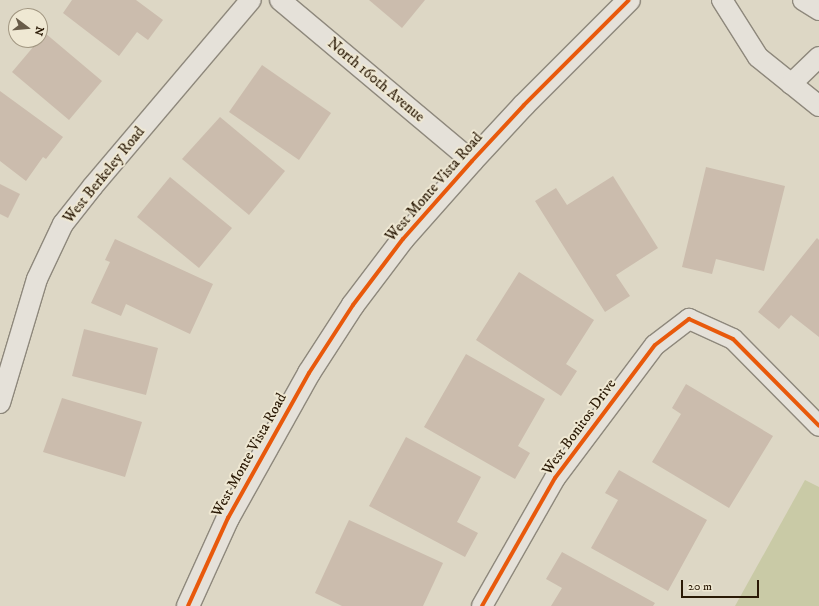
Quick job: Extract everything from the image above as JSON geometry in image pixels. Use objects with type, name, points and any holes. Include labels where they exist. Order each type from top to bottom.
[{"type":"street","name":"West Berkeley Road","points":[[0,403],[37,279],[63,224],[93,186],[251,0]]},
{"type":"street","name":"North 160th Avenue","points":[[280,0],[472,161]]},
{"type":"street","name":"West Monte Vista Road","points":[[188,606],[228,518],[309,372],[353,305],[403,239],[472,161],[524,105],[630,0]]},
{"type":"street","points":[[722,0],[758,57],[819,106]]},
{"type":"street","points":[[803,0],[819,10]]},
{"type":"street","points":[[792,84],[819,57]]},
{"type":"street","name":"West Bonitos Drive","points":[[482,606],[555,478],[655,345],[689,319],[733,339],[819,426]]},
{"type":"green space","points":[[805,480],[819,487],[819,606],[735,606]]},
{"type":"building","points":[[72,0],[136,0],[163,20],[148,40],[137,32],[119,56],[63,13]]},
{"type":"building","points":[[369,0],[425,0],[402,28]]},
{"type":"building","points":[[48,36],[102,81],[69,120],[12,72],[32,48],[48,48]]},
{"type":"building","points":[[262,65],[331,113],[299,160],[229,112]]},
{"type":"building","points":[[0,91],[63,137],[46,159],[43,157],[26,181],[0,161]]},
{"type":"building","points":[[220,117],[285,171],[249,215],[182,159]]},
{"type":"building","points":[[706,167],[785,186],[764,271],[716,259],[712,274],[682,267]]},
{"type":"building","points":[[613,176],[658,248],[616,275],[630,296],[605,312],[535,201],[556,188],[567,205]]},
{"type":"building","points":[[170,177],[232,228],[199,268],[137,217]]},
{"type":"building","points":[[0,184],[20,194],[8,218],[0,214]]},
{"type":"building","points":[[817,238],[819,240],[819,337],[791,315],[779,329],[758,312]]},
{"type":"building","points":[[115,239],[213,284],[190,334],[126,304],[121,316],[91,303],[110,262],[105,260]]},
{"type":"building","points":[[519,272],[594,320],[566,364],[577,371],[561,396],[476,340]]},
{"type":"building","points":[[84,329],[158,348],[146,395],[72,376]]},
{"type":"building","points":[[466,354],[545,399],[518,446],[530,453],[515,479],[424,427]]},
{"type":"building","points":[[686,384],[773,436],[729,508],[652,462],[681,414],[672,408]]},
{"type":"building","points":[[62,398],[142,422],[125,477],[43,452]]},
{"type":"building","points":[[406,437],[481,477],[457,522],[478,533],[465,557],[369,506]]},
{"type":"building","points":[[619,470],[707,520],[668,591],[591,548],[618,500],[605,493]]},
{"type":"building","points":[[349,520],[443,563],[423,606],[342,606],[315,593]]},
{"type":"building","points":[[562,552],[655,603],[653,606],[551,606],[562,588],[546,579]]},
{"type":"cycle path","points":[[188,606],[228,518],[309,373],[353,305],[403,239],[472,161],[524,105],[629,0]]},
{"type":"cycle path","points":[[482,606],[555,478],[655,345],[689,319],[733,339],[819,426]]}]
